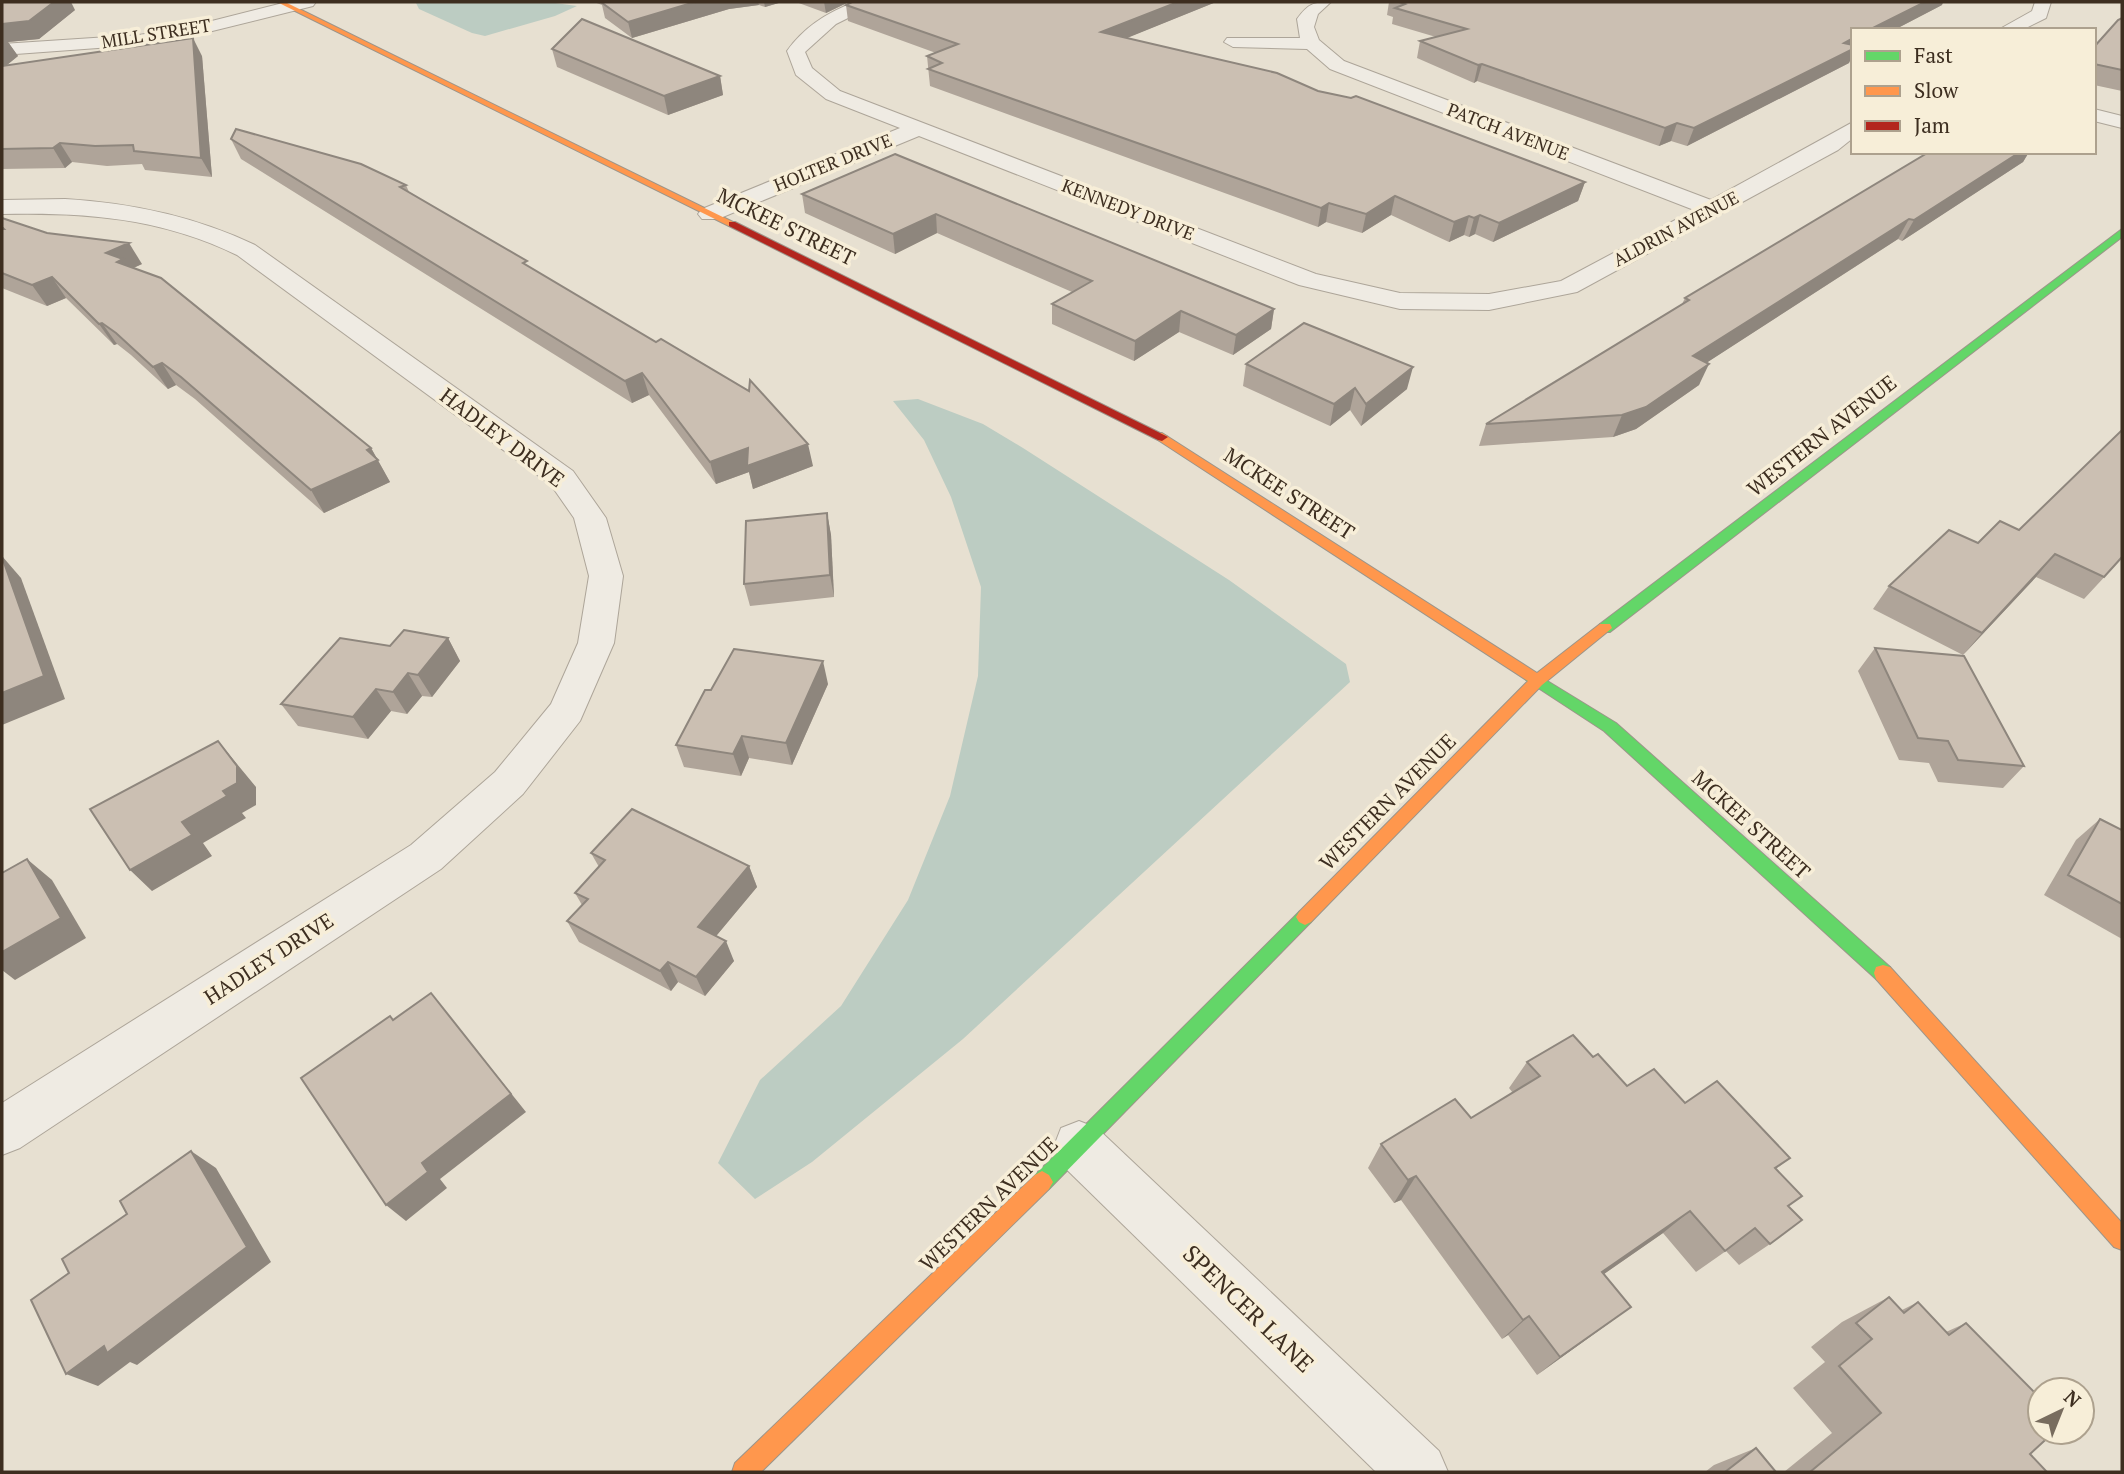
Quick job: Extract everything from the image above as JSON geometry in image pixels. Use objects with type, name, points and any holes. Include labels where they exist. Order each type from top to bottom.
[{"type":"street","name":"MILL STREET","points":[[2,50],[139,40],[192,31],[284,4],[307,2]]},
{"type":"street","name":"KENNEDY DRIVE","points":[[871,2],[829,18],[811,32],[796,51],[803,71],[833,95],[1308,280],[1400,301],[1489,302]]},
{"type":"street","points":[[1233,42],[1310,44],[1304,30],[1307,17],[1314,7],[1323,2]]},
{"type":"street","points":[[2011,28],[2040,14],[2043,2]]},
{"type":"street","name":"MCKEE STREET","points":[[284,4],[1159,435],[1609,727],[1883,972],[2122,1239]]},
{"type":"street","name":"PATCH AVENUE","points":[[1310,44],[1337,65],[1363,77],[1713,209]]},
{"type":"street","points":[[2096,116],[2122,122]]},
{"type":"street","name":"HOLTER DRIVE","points":[[710,214],[918,129]]},
{"type":"street","name":"ALDRIN AVENUE","points":[[1489,302],[1568,287],[1830,145],[1851,129]]},
{"type":"street","name":"HADLEY DRIVE","points":[[2,207],[71,206],[167,218],[210,231],[246,250],[562,478],[590,518],[606,576],[596,643],[567,711],[509,783],[426,857],[2,1131]]},
{"type":"street","name":"WESTERN AVENUE","points":[[744,1472],[1079,1146],[1537,681],[2122,232]]},
{"type":"street","name":"SPENCER LANE","points":[[1079,1146],[1418,1472]]},
{"type":"shaded area","points":[[548,2],[577,6],[555,16],[485,36],[472,33],[419,9],[416,3]]},
{"type":"shaded area","points":[[918,399],[983,424],[1229,580],[1346,664],[1350,682],[963,1039],[812,1162],[755,1199],[718,1163],[760,1080],[841,1006],[908,900],[950,796],[978,676],[981,587],[951,497],[924,440],[893,401]]},
{"type":"building","points":[[2,2],[54,2],[29,21],[2,24]]},
{"type":"building","points":[[601,2],[695,2],[628,22]]},
{"type":"building","points":[[852,2],[1178,2],[1101,32],[1277,73],[1318,91],[1351,98],[1356,96],[1585,182],[1499,223],[1480,215],[1454,222],[1395,196],[1366,214],[1329,203],[1321,208],[928,69],[942,63],[927,56],[958,44],[846,5]]},
{"type":"building","points":[[1399,2],[1925,2],[1873,28],[1851,28],[1851,39],[1844,43],[1851,45],[1851,50],[1694,128],[1677,123],[1665,128],[1482,64],[1478,65],[1420,41],[1467,29],[1395,8],[1405,4]]},
{"type":"building","points":[[2122,18],[2122,70],[2096,64],[2096,45]]},
{"type":"building","points":[[582,19],[720,76],[664,96],[552,49]]},
{"type":"building","points":[[193,38],[201,158],[134,151],[133,145],[60,143],[53,148],[2,149],[2,66]]},
{"type":"building","points":[[236,129],[361,164],[406,185],[400,187],[527,261],[523,263],[656,342],[661,339],[749,391],[750,380],[808,444],[747,466],[748,448],[710,462],[642,373],[625,381],[231,139]]},
{"type":"building","points":[[895,154],[1274,309],[1236,335],[1181,311],[1135,341],[1052,304],[1092,281],[936,214],[893,234],[802,194]]},
{"type":"building","points":[[1926,154],[2017,154],[1693,356],[1709,364],[1646,407],[1622,415],[1486,424],[1689,300],[1685,298]]},
{"type":"building","points":[[2,218],[47,233],[129,243],[106,253],[123,259],[117,262],[161,278],[371,448],[367,450],[378,460],[311,490],[181,377],[162,363],[153,367],[116,333],[102,323],[99,324],[52,277],[32,285],[2,273]]},
{"type":"building","points":[[1304,323],[1413,367],[1366,404],[1355,388],[1334,404],[1246,364]]},
{"type":"building","points":[[2122,430],[2122,557],[2104,577],[2055,554],[1982,633],[1889,586],[1949,530],[1978,543],[2000,521],[2019,530]]},
{"type":"building","points":[[827,513],[830,575],[744,584],[746,521]]},
{"type":"building","points":[[2,557],[44,676],[2,693]]},
{"type":"building","points":[[404,630],[448,638],[418,675],[408,673],[393,692],[376,689],[353,717],[281,704],[340,638],[390,646]]},
{"type":"building","points":[[1875,648],[1964,656],[2024,766],[1958,760],[1948,741],[1918,738]]},
{"type":"building","points":[[734,649],[823,661],[786,743],[742,736],[733,754],[676,745],[705,690],[711,690]]},
{"type":"building","points":[[218,741],[237,766],[237,783],[223,791],[227,796],[182,822],[192,835],[130,870],[90,809]]},
{"type":"building","points":[[632,809],[749,866],[698,927],[726,941],[696,977],[668,962],[660,971],[567,921],[588,899],[575,893],[605,860],[591,853]]},
{"type":"building","points":[[2100,819],[2122,830],[2122,904],[2068,875]]},
{"type":"building","points":[[27,859],[61,918],[2,952],[2,873]]},
{"type":"building","points":[[431,993],[511,1094],[422,1163],[428,1172],[386,1205],[301,1078],[390,1016],[393,1020]]},
{"type":"building","points":[[1573,1035],[1593,1057],[1598,1054],[1627,1086],[1654,1069],[1685,1103],[1717,1081],[1790,1158],[1775,1168],[1802,1196],[1788,1206],[1802,1220],[1770,1244],[1755,1228],[1725,1251],[1690,1211],[1602,1272],[1631,1307],[1560,1357],[1529,1316],[1523,1320],[1416,1176],[1408,1180],[1381,1144],[1455,1099],[1471,1118],[1540,1076],[1527,1062]]},
{"type":"building","points":[[191,1151],[247,1247],[107,1353],[104,1346],[66,1374],[31,1300],[69,1273],[62,1259],[127,1214],[120,1201]]},
{"type":"building","points":[[1889,1297],[1904,1313],[1918,1302],[1949,1335],[1966,1323],[2026,1384],[2026,1446],[2039,1446],[2030,1454],[2047,1472],[1810,1472],[1881,1413],[1839,1366],[1872,1339],[1856,1323]]},
{"type":"building","points":[[1756,1448],[1776,1472],[1725,1472]]},
{"type":"traffic: fast","points":[[1605,628],[2122,232]]},
{"type":"traffic: fast","points":[[1531,676],[1610,727],[1883,973]]},
{"type":"traffic: fast","points":[[1042,1182],[1305,917]]},
{"type":"traffic: slow","points":[[280,2],[732,224]]},
{"type":"traffic: slow","points":[[1162,437],[1531,676]]},
{"type":"traffic: slow","points":[[1305,917],[1537,681],[1605,628]]},
{"type":"traffic: slow","points":[[1883,973],[2122,1239]]},
{"type":"traffic: slow","points":[[744,1472],[1042,1182]]},
{"type":"traffic: jam","points":[[732,224],[1162,437]]}]
